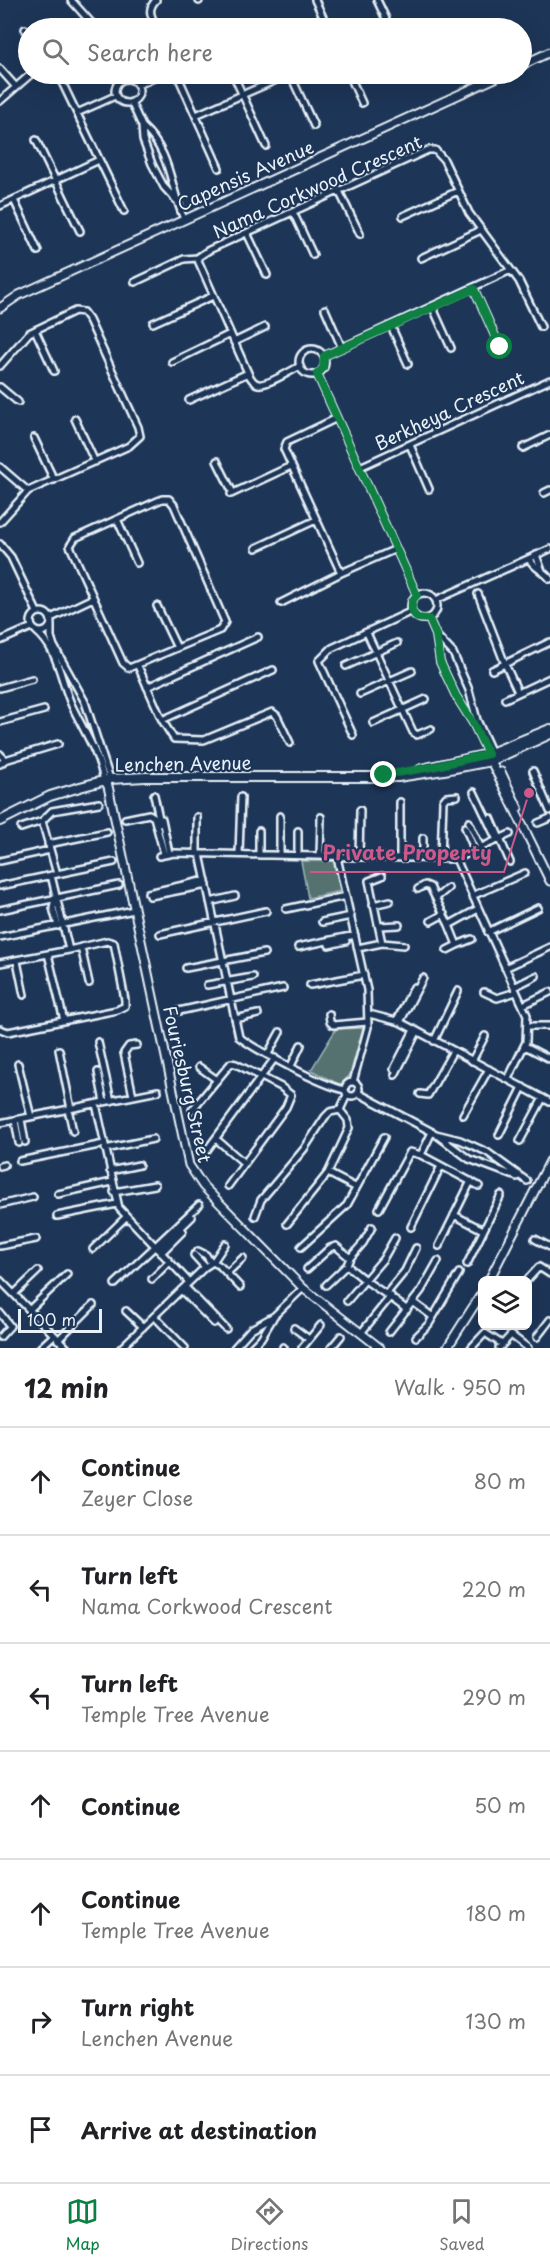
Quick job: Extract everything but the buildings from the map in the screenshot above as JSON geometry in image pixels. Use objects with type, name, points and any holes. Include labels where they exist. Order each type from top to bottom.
[{"type":"main road","name":"Lenchen Avenue","points":[[492,756],[550,729]]},
{"type":"main road","name":"Lenchen Avenue","points":[[0,821],[50,796],[107,781],[145,777],[418,775],[492,756],[550,734]]},
{"type":"street","points":[[71,0],[87,18]]},
{"type":"street","points":[[315,0],[323,18]]},
{"type":"street","points":[[377,0],[385,18]]},
{"type":"street","points":[[151,2],[150,11],[153,18]]},
{"type":"street","points":[[532,60],[550,52]]},
{"type":"street","points":[[0,69],[16,87]]},
{"type":"street","points":[[0,101],[19,84]]},
{"type":"street","points":[[63,84],[124,211]]},
{"type":"street","points":[[116,84],[115,96],[122,102],[131,102],[138,95],[138,85]]},
{"type":"street","points":[[182,84],[219,168]]},
{"type":"street","points":[[238,84],[266,146]]},
{"type":"street","points":[[196,115],[268,84]]},
{"type":"street","points":[[295,84],[314,126]]},
{"type":"street","points":[[353,84],[362,103]]},
{"type":"street","name":"Capensis Avenue","points":[[0,308],[10,300],[184,219],[482,84]]},
{"type":"street","points":[[77,113],[115,96]]},
{"type":"street","points":[[131,102],[142,126],[156,140],[165,158],[176,200],[184,219]]},
{"type":"street","points":[[142,126],[143,140],[152,164],[164,187],[176,200]]},
{"type":"street","points":[[36,140],[80,231]]},
{"type":"street","name":"Nama Corkwood Crescent","points":[[248,373],[197,258],[247,233],[432,150],[441,155],[466,208],[519,281],[541,327]]},
{"type":"street","points":[[0,206],[99,160]]},
{"type":"street","points":[[339,191],[360,234]]},
{"type":"street","points":[[403,216],[458,191]]},
{"type":"street","points":[[14,200],[38,251]]},
{"type":"street","points":[[293,212],[313,255]]},
{"type":"street","points":[[421,258],[481,230]]},
{"type":"street","points":[[247,233],[267,274]]},
{"type":"street","points":[[135,282],[184,260],[197,258]]},
{"type":"street","points":[[324,356],[433,308],[511,270]]},
{"type":"street","points":[[474,289],[500,347]]},
{"type":"street","points":[[153,323],[213,296]]},
{"type":"street","points":[[433,308],[451,348]]},
{"type":"street","points":[[325,309],[342,348]]},
{"type":"street","points":[[0,366],[26,336],[78,311],[87,316],[138,427],[140,436],[134,443],[28,491],[0,522]]},
{"type":"street","points":[[392,326],[408,364]]},
{"type":"street","points":[[234,342],[265,327]]},
{"type":"street","points":[[35,330],[54,371]]},
{"type":"street","points":[[172,362],[230,334]]},
{"type":"street","points":[[318,350],[324,356],[323,368],[317,374],[305,373],[300,366],[300,358],[305,351],[318,350]]},
{"type":"street","points":[[189,400],[248,373],[254,381],[260,384],[300,366]]},
{"type":"street","points":[[317,374],[417,595]]},
{"type":"street","name":"Berkheya Crescent","points":[[360,467],[550,380]]},
{"type":"street","points":[[0,387],[18,402]]},
{"type":"street","points":[[337,418],[286,443],[284,449],[341,573]]},
{"type":"street","points":[[75,419],[95,462]]},
{"type":"street","points":[[523,448],[550,435]]},
{"type":"street","points":[[34,438],[54,480]]},
{"type":"street","points":[[410,444],[429,489]]},
{"type":"street","points":[[217,461],[232,493],[291,466]]},
{"type":"street","points":[[0,467],[28,491]]},
{"type":"street","points":[[162,499],[169,499],[174,505],[226,621],[222,628],[138,666],[129,668],[123,663],[70,546],[75,538],[117,519],[162,499]]},
{"type":"street","points":[[117,519],[137,562]]},
{"type":"street","points":[[256,548],[316,520]]},
{"type":"street","points":[[0,544],[11,557],[37,612]]},
{"type":"street","points":[[281,603],[396,549]]},
{"type":"street","points":[[436,600],[550,549]]},
{"type":"street","points":[[536,555],[542,571],[550,579]]},
{"type":"street","points":[[529,559],[534,568],[542,571]]},
{"type":"street","points":[[430,594],[436,600],[436,613],[429,619],[417,618],[412,611],[412,601],[417,595],[430,594]]},
{"type":"street","points":[[478,594],[518,692]]},
{"type":"street","points":[[51,618],[93,598]]},
{"type":"street","points":[[157,606],[177,648]]},
{"type":"street","points":[[353,735],[319,661],[330,650],[412,611]]},
{"type":"street","points":[[37,612],[46,612],[51,618],[51,637],[54,646],[85,702],[107,781]]},
{"type":"street","points":[[37,612],[32,619],[34,629],[50,646],[72,707],[92,743],[107,781]]},
{"type":"street","points":[[429,619],[436,635],[439,658],[451,686],[492,756]]},
{"type":"street","points":[[0,641],[34,629],[46,631],[51,626]]},
{"type":"street","points":[[367,633],[415,734],[431,729]]},
{"type":"street","points":[[436,635],[452,651],[469,690],[477,720],[509,800],[550,881]]},
{"type":"street","points":[[147,687],[258,637]]},
{"type":"street","points":[[492,670],[550,642]]},
{"type":"street","points":[[346,666],[397,643]]},
{"type":"street","points":[[444,669],[456,663]]},
{"type":"street","points":[[138,666],[162,720],[174,739],[202,740],[274,712],[290,743]]},
{"type":"street","points":[[162,720],[273,670]]},
{"type":"street","points":[[360,694],[412,670]]},
{"type":"street","points":[[505,699],[550,678]]},
{"type":"street","points":[[451,686],[464,679]]},
{"type":"street","points":[[0,688],[32,680]]},
{"type":"street","points":[[373,723],[426,699]]},
{"type":"street","points":[[72,707],[85,702]]},
{"type":"street","points":[[0,722],[44,710]]},
{"type":"street","points":[[0,754],[2,762],[58,744]]},
{"type":"street","points":[[533,771],[550,811]]},
{"type":"street","name":"Fouriesburg Street","points":[[107,781],[189,1165],[202,1186],[303,1288],[361,1333],[369,1345],[380,1348]]},
{"type":"street","points":[[474,792],[510,862]]},
{"type":"street","points":[[154,795],[164,854]]},
{"type":"street","points":[[440,858],[443,801],[446,797],[457,796]]},
{"type":"street","points":[[239,854],[241,797]]},
{"type":"street","points":[[21,828],[42,820],[52,812],[99,803]]},
{"type":"street","points":[[401,804],[401,857]]},
{"type":"street","points":[[160,808],[164,854]]},
{"type":"street","points":[[359,856],[360,810]]},
{"type":"street","points":[[125,819],[149,814],[154,817],[164,854]]},
{"type":"street","points":[[280,816],[280,855]]},
{"type":"street","points":[[440,816],[440,858]]},
{"type":"street","points":[[197,817],[199,854],[239,1037],[333,1087],[354,1096],[358,1093]]},
{"type":"street","points":[[321,817],[322,855]]},
{"type":"street","points":[[491,818],[499,840]]},
{"type":"street","points":[[538,823],[550,818]]},
{"type":"street","points":[[42,820],[54,875],[55,898],[60,907],[61,925],[69,950]]},
{"type":"street","points":[[467,825],[478,849]]},
{"type":"street","points":[[322,855],[324,828]]},
{"type":"street","points":[[259,831],[259,855]]},
{"type":"street","points":[[298,831],[298,855]]},
{"type":"street","points":[[0,861],[107,832]]},
{"type":"street","points":[[164,854],[322,855],[456,860],[510,834]]},
{"type":"street","points":[[423,838],[423,858]]},
{"type":"street","points":[[337,857],[364,975],[369,1014],[353,1082]]},
{"type":"street","points":[[456,860],[523,1005],[528,1026],[525,1046],[508,1079]]},
{"type":"street","points":[[0,886],[114,862]]},
{"type":"street","points":[[472,896],[525,873]]},
{"type":"street","points":[[382,876],[369,881],[382,943]]},
{"type":"street","points":[[185,892],[207,884]]},
{"type":"street","points":[[149,894],[207,884]]},
{"type":"street","points":[[0,910],[119,885]]},
{"type":"street","points":[[418,889],[428,885],[457,945]]},
{"type":"street","points":[[436,898],[448,888]]},
{"type":"street","points":[[210,902],[235,896]]},
{"type":"street","points":[[286,909],[346,896]]},
{"type":"street","points":[[373,905],[390,901]]},
{"type":"street","points":[[488,932],[538,908]]},
{"type":"street","points":[[449,925],[478,909]]},
{"type":"street","points":[[0,937],[134,910]]},
{"type":"street","points":[[160,934],[266,911]]},
{"type":"street","points":[[431,921],[444,914]]},
{"type":"street","points":[[322,922],[351,916]]},
{"type":"street","points":[[379,926],[399,925]]},
{"type":"street","points":[[329,945],[356,937]]},
{"type":"street","points":[[298,947],[356,937]]},
{"type":"street","points":[[447,950],[472,939]]},
{"type":"street","points":[[0,963],[107,940],[114,943],[125,1004],[117,1010],[64,1021],[8,1032],[0,1029]]},
{"type":"street","points":[[358,948],[382,943],[404,945]]},
{"type":"street","points":[[81,947],[89,983]]},
{"type":"street","points":[[504,968],[550,947]]},
{"type":"street","points":[[186,968],[264,953]]},
{"type":"street","points":[[48,954],[64,1021]]},
{"type":"street","points":[[17,961],[24,995]]},
{"type":"street","points":[[310,986],[364,975]]},
{"type":"street","points":[[207,985],[253,976]]},
{"type":"street","points":[[484,993],[497,998],[536,976]]},
{"type":"street","points":[[398,1021],[420,979]]},
{"type":"street","points":[[179,1011],[283,988]]},
{"type":"street","points":[[434,1041],[458,991]]},
{"type":"street","points":[[523,1005],[550,992]]},
{"type":"street","points":[[235,1019],[258,1014]]},
{"type":"street","points":[[329,1014],[333,1025],[368,1022]]},
{"type":"street","points":[[369,1014],[398,1021],[550,1102]]},
{"type":"street","points":[[528,1026],[550,1026]]},
{"type":"street","points":[[395,1072],[416,1031]]},
{"type":"street","points":[[268,1054],[280,1032]]},
{"type":"street","points":[[472,1060],[484,1036]]},
{"type":"street","points":[[98,1042],[107,1101]]},
{"type":"street","points":[[133,1096],[124,1053],[129,1046],[137,1045]]},
{"type":"street","points":[[291,1066],[301,1045]]},
{"type":"street","points":[[525,1046],[550,1059]]},
{"type":"street","points":[[59,1050],[73,1131]]},
{"type":"street","points":[[420,1094],[428,1095],[453,1051]]},
{"type":"street","points":[[204,1154],[275,1058]]},
{"type":"street","points":[[192,1110],[226,1066],[232,1063],[290,1093],[290,1100],[228,1186]]},
{"type":"street","points":[[18,1064],[31,1117]]},
{"type":"street","points":[[199,1067],[217,1080]]},
{"type":"street","points":[[463,1115],[489,1070]]},
{"type":"street","points":[[98,1072],[107,1101]]},
{"type":"street","points":[[340,1110],[347,1083],[353,1082],[359,1086],[358,1093]]},
{"type":"street","points":[[499,1136],[523,1087]]},
{"type":"street","points":[[0,1123],[158,1091]]},
{"type":"street","points":[[358,1093],[434,1133],[456,1151],[481,1164],[537,1186]]},
{"type":"street","points":[[520,1141],[543,1098]]},
{"type":"street","points":[[96,1104],[117,1204],[126,1217],[169,1262],[214,1323]]},
{"type":"street","points":[[287,1224],[328,1173],[348,1128],[348,1120],[340,1110]]},
{"type":"street","points":[[255,1216],[261,1200],[304,1149],[325,1117],[330,1112],[340,1110]]},
{"type":"street","points":[[18,1120],[22,1143]]},
{"type":"street","points":[[434,1133],[460,1140],[487,1152],[527,1181]]},
{"type":"street","points":[[421,1155],[434,1133]]},
{"type":"street","points":[[301,1247],[347,1205],[384,1137]]},
{"type":"street","points":[[20,1161],[153,1139]]},
{"type":"street","points":[[216,1139],[244,1163]]},
{"type":"street","points":[[379,1209],[411,1152],[479,1186]]},
{"type":"street","points":[[481,1164],[487,1152]]},
{"type":"street","points":[[492,1276],[550,1161]]},
{"type":"street","points":[[110,1171],[139,1165]]},
{"type":"street","points":[[411,1227],[441,1166]]},
{"type":"street","points":[[328,1173],[355,1187]]},
{"type":"street","points":[[439,1246],[471,1181]]},
{"type":"street","points":[[58,1194],[112,1182]]},
{"type":"street","points":[[114,1192],[155,1185]]},
{"type":"street","points":[[467,1264],[501,1195]]},
{"type":"street","points":[[0,1205],[33,1197]]},
{"type":"street","points":[[57,1216],[117,1204]]},
{"type":"street","points":[[158,1250],[199,1205]]},
{"type":"street","points":[[454,1215],[483,1230]]},
{"type":"street","points":[[93,1249],[126,1217]]},
{"type":"street","points":[[158,1250],[192,1217]]},
{"type":"street","points":[[326,1285],[347,1265],[372,1227]]},
{"type":"street","points":[[115,1284],[183,1231]]},
{"type":"street","points":[[347,1300],[382,1259],[394,1238]]},
{"type":"street","points":[[0,1246],[36,1239]]},
{"type":"street","points":[[535,1239],[550,1247]]},
{"type":"street","points":[[125,1347],[154,1316],[210,1264],[225,1244]]},
{"type":"street","points":[[307,1269],[334,1246],[350,1258]]},
{"type":"street","points":[[361,1333],[405,1271],[416,1248]]},
{"type":"street","points":[[196,1253],[227,1273],[240,1287]]},
{"type":"street","points":[[227,1273],[243,1258]]},
{"type":"street","points":[[152,1279],[169,1262]]},
{"type":"street","points":[[389,1332],[425,1285],[438,1262]]},
{"type":"street","points":[[347,1265],[362,1281],[389,1295],[407,1310]]},
{"type":"street","points":[[531,1276],[539,1267],[550,1274]]},
{"type":"street","points":[[14,1294],[38,1271]]},
{"type":"street","points":[[416,1337],[433,1317],[459,1273]]},
{"type":"street","points":[[29,1310],[67,1274]]},
{"type":"street","points":[[1,1284],[14,1294],[67,1348]]},
{"type":"street","points":[[185,1286],[226,1329]]},
{"type":"street","points":[[234,1348],[251,1329],[274,1316],[303,1288]]},
{"type":"street","points":[[447,1348],[478,1301]]},
{"type":"street","points":[[413,1302],[433,1317]]},
{"type":"street","points":[[58,1340],[93,1305]]},
{"type":"street","points":[[126,1311],[143,1327]]},
{"type":"street","points":[[0,1313],[10,1325],[0,1337]]},
{"type":"street","points":[[154,1316],[185,1348]]},
{"type":"street","points":[[251,1348],[260,1340],[274,1316]]},
{"type":"street","points":[[537,1336],[550,1320]]},
{"type":"street","points":[[302,1348],[321,1325]]},
{"type":"street","points":[[294,1328],[309,1340]]},
{"type":"street","points":[[251,1329],[260,1340]]},
{"type":"street","points":[[471,1348],[485,1333],[500,1346],[511,1335],[528,1348]]},
{"type":"street","points":[[40,1348],[54,1335]]},
{"type":"street","points":[[331,1348],[341,1336]]},
{"type":"green space","points":[[301,861],[334,861],[341,891],[308,898]]},
{"type":"green space","points":[[363,1028],[350,1075],[340,1085],[311,1070],[336,1029]]},
{"type":"place","name":"Private Property","points":[[529,793]]},
{"type":"route","points":[[384,775],[488,754],[440,662],[436,635],[429,619],[421,620],[412,611],[412,601],[417,595],[317,374],[321,372],[325,364],[324,356],[474,289],[500,347]]}]
